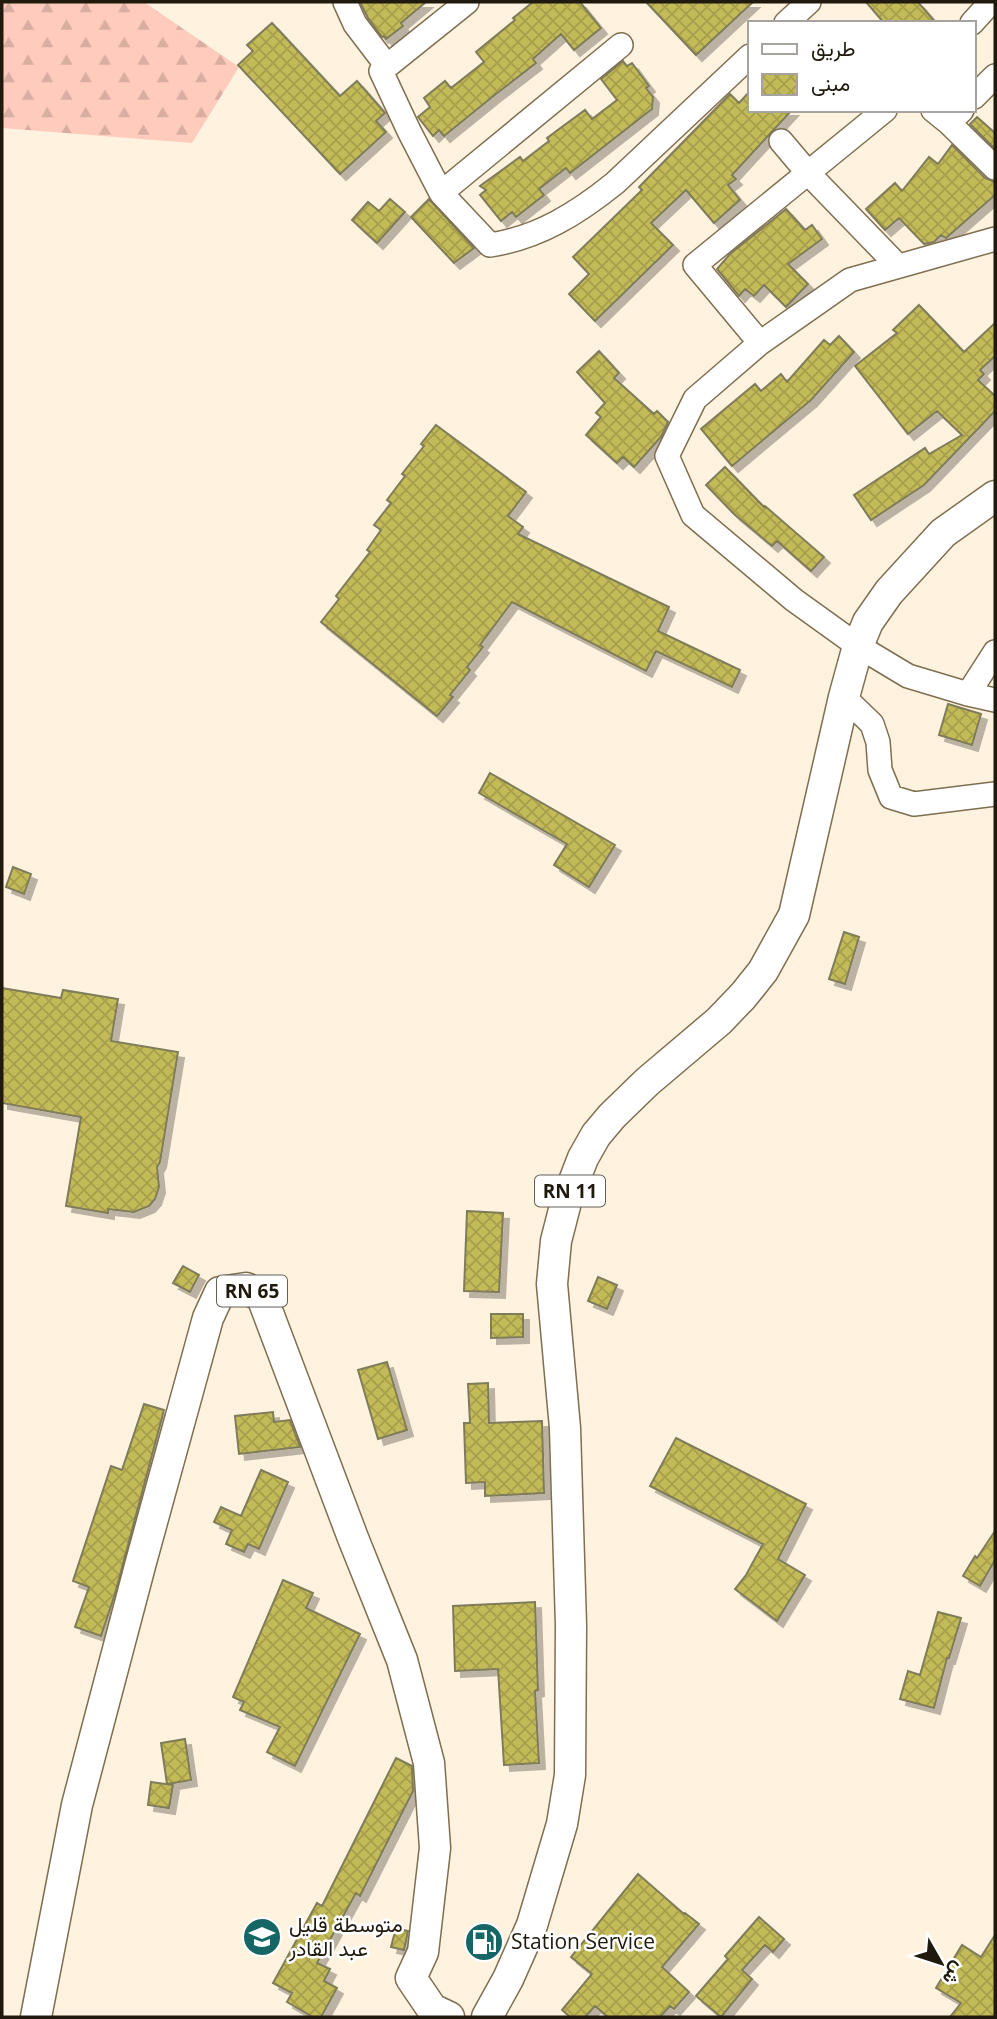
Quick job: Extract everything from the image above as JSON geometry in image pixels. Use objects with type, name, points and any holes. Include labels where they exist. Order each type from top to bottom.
[{"type":"main road","name":"RN 11","points":[[487,2017],[508,1979],[532,1925],[562,1824],[570,1775],[571,1625],[565,1428],[552,1284],[556,1241],[566,1202],[583,1158],[596,1135],[612,1116],[647,1082],[719,1021],[762,971],[794,915],[844,697],[858,646],[868,622],[889,592],[943,533],[995,496]]},
{"type":"main road","name":"RN 65","points":[[36,2017],[78,1805],[208,1318],[220,1292],[246,1288],[262,1297],[276,1330],[353,1538],[402,1660],[429,1763],[435,1848],[423,1952],[411,1978]]},
{"type":"main road","points":[[408,2017],[411,1978]]},
{"type":"main road","points":[[411,1978],[432,2009],[449,2017]]},
{"type":"street","points":[[345,2],[355,24],[387,66]]},
{"type":"street","points":[[467,2],[381,71],[441,193],[490,245],[514,241],[566,219],[593,201],[748,58]]},
{"type":"street","points":[[788,21],[809,2]]},
{"type":"street","points":[[974,21],[991,2]]},
{"type":"street","points":[[441,193],[621,45]]},
{"type":"street","points":[[976,95],[995,76]]},
{"type":"street","points":[[760,343],[695,265],[883,112]]},
{"type":"street","points":[[948,115],[995,168]]},
{"type":"street","points":[[781,141],[808,173],[898,266]]},
{"type":"street","points":[[995,239],[850,281],[760,343],[695,399],[667,456],[694,515],[794,600],[858,646],[908,676],[995,700]]},
{"type":"street","points":[[968,694],[995,652]]},
{"type":"street","points":[[844,697],[872,724],[878,742],[880,770],[891,797],[914,804],[995,794]]},
{"type":"green space","points":[[2,2],[144,2],[239,67],[192,143],[2,128]]},
{"type":"building","points":[[360,2],[426,2],[386,39],[368,18]]},
{"type":"building","points":[[533,2],[580,2],[601,28],[574,50],[561,34],[533,59],[536,63],[444,136],[439,130],[433,136],[418,117],[430,107],[424,98],[445,81],[451,88],[484,62],[476,52]]},
{"type":"building","points":[[646,2],[753,2],[696,55]]},
{"type":"building","points":[[866,2],[918,2],[934,21],[882,21]]},
{"type":"building","points":[[272,23],[340,96],[357,81],[385,113],[376,121],[386,132],[340,174],[238,65],[253,51],[247,45]]},
{"type":"building","points":[[623,61],[627,66],[632,63],[649,86],[646,88],[653,97],[652,109],[570,173],[566,168],[539,189],[544,195],[516,217],[512,212],[501,221],[480,195],[486,190],[480,186],[520,157],[523,161],[549,141],[547,138],[585,110],[592,119],[617,100],[601,79]]},
{"type":"building","points":[[748,93],[748,112],[790,112],[732,175],[736,179],[728,185],[740,200],[714,223],[686,190],[651,223],[673,245],[595,321],[569,294],[589,274],[573,257],[642,190],[639,187],[730,94],[739,103]]},
{"type":"building","points":[[977,117],[995,133],[995,149],[970,124]]},
{"type":"building","points":[[952,145],[985,178],[995,182],[995,195],[946,238],[941,235],[934,242],[924,244],[899,218],[885,230],[866,209],[895,183],[902,191],[929,157],[938,164]]},
{"type":"building","points":[[390,199],[405,212],[377,243],[352,220],[368,202],[379,211]]},
{"type":"building","points":[[429,199],[474,248],[454,263],[411,217]]},
{"type":"building","points":[[786,209],[805,230],[812,225],[822,239],[788,264],[808,284],[786,307],[764,285],[754,296],[745,289],[739,296],[717,269],[730,254]]},
{"type":"building","points":[[919,305],[964,352],[995,323],[995,356],[980,370],[984,374],[978,380],[995,396],[995,411],[924,485],[871,520],[854,495],[925,448],[929,454],[962,435],[937,411],[908,434],[855,366],[897,333],[893,330]]},
{"type":"building","points":[[839,336],[854,352],[811,400],[732,466],[701,429],[755,384],[761,391],[781,374],[787,382],[824,340],[830,345]]},
{"type":"building","points":[[599,351],[619,373],[614,378],[654,414],[657,411],[668,422],[661,437],[634,467],[623,457],[617,463],[586,435],[601,417],[596,413],[605,403],[577,372]]},
{"type":"building","points":[[436,425],[526,492],[508,516],[523,527],[518,534],[669,607],[658,631],[740,670],[732,687],[656,651],[646,671],[512,602],[480,645],[483,647],[467,667],[470,670],[437,716],[321,622],[339,599],[336,596],[370,552],[367,550],[381,530],[374,525],[391,503],[387,500],[405,476],[402,474],[424,446],[421,444]]},
{"type":"building","points":[[725,467],[764,507],[824,557],[811,571],[777,541],[772,546],[734,514],[706,485]]},
{"type":"building","points":[[948,704],[981,714],[972,745],[939,735]]},
{"type":"building","points":[[490,773],[615,845],[589,887],[554,865],[567,844],[479,793]]},
{"type":"building","points":[[13,867],[31,874],[24,894],[6,887]]},
{"type":"building","points":[[844,932],[859,937],[845,984],[829,979]]},
{"type":"building","points":[[2,988],[61,998],[63,990],[118,999],[111,1041],[178,1052],[157,1167],[159,1187],[149,1206],[134,1212],[108,1209],[108,1213],[66,1206],[81,1117],[2,1103]]},
{"type":"building","points":[[467,1211],[503,1213],[499,1292],[464,1291]]},
{"type":"building","points":[[183,1266],[199,1275],[190,1292],[173,1283]]},
{"type":"building","points":[[598,1277],[617,1285],[607,1309],[588,1301]]},
{"type":"building","points":[[491,1314],[523,1314],[523,1337],[491,1338]]},
{"type":"building","points":[[387,1362],[407,1430],[378,1439],[358,1370]]},
{"type":"building","points":[[488,1383],[489,1423],[542,1421],[544,1493],[485,1496],[485,1482],[466,1483],[464,1423],[470,1423],[468,1384]]},
{"type":"building","points":[[144,1404],[164,1410],[115,1594],[101,1636],[75,1627],[89,1587],[73,1581],[111,1466],[122,1470]]},
{"type":"building","points":[[273,1412],[274,1422],[290,1420],[300,1447],[239,1454],[235,1416]]},
{"type":"building","points":[[676,1438],[806,1504],[778,1559],[805,1575],[777,1621],[735,1589],[763,1544],[650,1486]]},
{"type":"building","points":[[261,1470],[288,1482],[259,1549],[248,1544],[244,1552],[226,1544],[232,1530],[214,1522],[221,1507],[241,1516]]},
{"type":"building","points":[[995,1531],[995,1560],[980,1586],[963,1576]]},
{"type":"building","points":[[283,1580],[313,1593],[306,1608],[360,1634],[295,1766],[267,1752],[280,1727],[240,1710],[244,1702],[233,1697]]},
{"type":"building","points":[[535,1602],[538,1690],[535,1691],[539,1763],[504,1765],[498,1669],[455,1671],[453,1606]]},
{"type":"building","points":[[938,1612],[961,1618],[934,1708],[900,1699],[908,1671],[920,1675]]},
{"type":"building","points":[[185,1739],[191,1780],[167,1784],[161,1743]]},
{"type":"building","points":[[396,1758],[412,1766],[413,1791],[360,1896],[356,1893],[317,1963],[330,1969],[324,1981],[337,1988],[321,2017],[313,2017],[287,2002],[292,1993],[273,1983],[317,1903],[322,1906]]},
{"type":"building","points":[[151,1782],[173,1785],[169,1808],[148,1805]]},
{"type":"building","points":[[638,1874],[699,1924],[662,1967],[689,1992],[674,2009],[670,2006],[660,2017],[608,2017],[595,2006],[585,2017],[570,2017],[562,2010],[592,1974],[571,1957]]},
{"type":"building","points":[[759,1917],[784,1939],[773,1952],[765,1945],[742,1970],[752,1979],[721,2017],[696,1996],[728,1959],[725,1956]]},
{"type":"building","points":[[396,1928],[408,1931],[404,1950],[391,1947]]},
{"type":"building","points":[[995,1935],[995,2017],[950,2017],[961,2003],[936,1988],[962,1945],[981,1957]]},
{"type":"place","name":"متوسطة قليل عبد القادر","points":[[262,1937]]},
{"type":"place","name":"Station Service","points":[[484,1942]]}]
